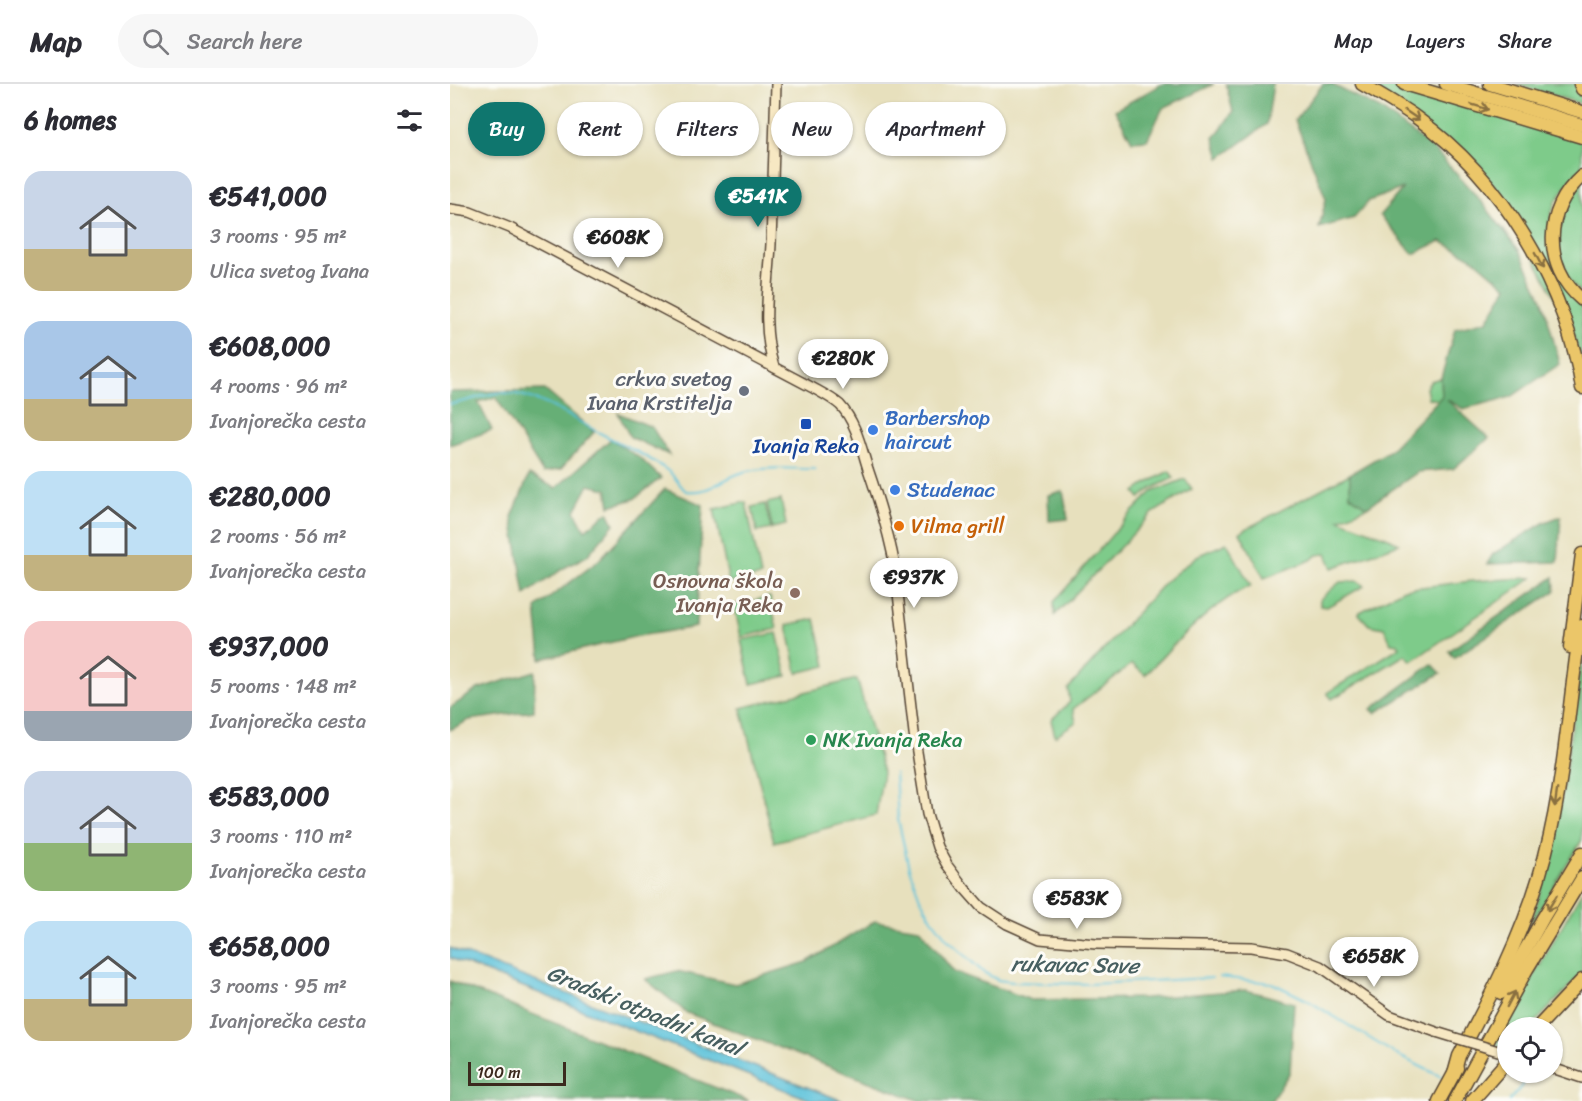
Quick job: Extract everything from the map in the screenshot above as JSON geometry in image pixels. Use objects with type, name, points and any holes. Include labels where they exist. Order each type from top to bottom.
[{"type":"highway","points":[[1362,84],[1417,118],[1445,141],[1499,199],[1524,234],[1559,304],[1571,340],[1582,388]]},
{"type":"highway","points":[[1404,84],[1582,137]]},
{"type":"highway","points":[[1446,84],[1582,125]]},
{"type":"highway","points":[[1490,84],[1582,112]]},
{"type":"highway","points":[[1580,84],[1582,89]]},
{"type":"highway","points":[[1582,176],[1567,192],[1557,210],[1552,243],[1560,272],[1570,288],[1582,300]]},
{"type":"highway","points":[[1565,740],[1561,725],[1582,554]]},
{"type":"highway","points":[[1439,1101],[1497,984],[1529,909],[1540,875],[1555,810],[1582,626]]},
{"type":"highway","points":[[1457,1065],[1582,853]]},
{"type":"highway","points":[[1455,1101],[1527,969],[1582,878]]},
{"type":"highway","points":[[1547,1017],[1582,980]]},
{"type":"highway","points":[[1472,1101],[1497,1072]]},
{"type":"main road","points":[[774,367],[766,322],[776,84]]},
{"type":"main road","points":[[450,209],[470,212],[510,228],[774,367],[833,399],[841,407],[854,427],[885,518],[895,567],[914,733],[927,814],[937,847],[947,865],[964,890],[981,907],[1007,924],[1040,939],[1096,944],[1251,947],[1287,952],[1320,966],[1389,1014],[1436,1032],[1497,1051]]},
{"type":"main road","points":[[1563,1072],[1582,1078]]},
{"type":"green space","points":[[1162,84],[1214,84],[1163,108],[1147,140],[1132,141],[1115,110]]},
{"type":"green space","points":[[1226,84],[1273,84],[1267,124],[1220,158],[1214,138],[1233,112]]},
{"type":"green space","points":[[1323,84],[1331,84],[1380,109],[1433,148],[1481,201],[1519,250],[1543,301],[1560,364],[1511,397],[1463,409],[1446,399],[1489,438],[1453,469],[1418,472],[1367,507],[1350,495],[1350,474],[1389,451],[1442,396],[1441,378],[1455,329],[1487,321],[1507,287],[1474,259],[1441,241],[1413,254],[1380,215],[1403,188],[1369,201],[1354,218],[1319,228],[1326,199],[1295,120]]},
{"type":"green space","points":[[1370,84],[1391,84],[1582,141],[1582,170],[1572,179],[1556,201],[1551,215],[1548,240],[1582,304],[1582,368],[1572,329],[1500,194]]},
{"type":"green space","points":[[1515,84],[1576,84],[1582,97],[1582,104]]},
{"type":"green space","points":[[1582,181],[1582,294],[1569,280],[1563,268],[1559,255],[1558,228],[1566,203]]},
{"type":"green space","points":[[1441,378],[1442,396],[1438,400],[1428,398],[1426,388],[1431,381]]},
{"type":"green space","points":[[545,390],[594,432],[561,469],[543,473],[496,397],[478,402],[492,430],[450,445],[450,392]]},
{"type":"green space","points":[[618,413],[652,427],[669,455],[630,437]]},
{"type":"green space","points":[[611,439],[641,459],[661,478],[634,499],[610,506],[607,489],[589,485],[575,511],[585,530],[608,512],[614,524],[587,556],[564,568],[525,595],[512,517],[529,475],[556,488]]},
{"type":"green space","points":[[1169,471],[1174,478],[1153,488],[1140,498],[1135,492],[1149,482]]},
{"type":"green space","points":[[1350,474],[1350,495],[1367,507],[1339,519],[1399,544],[1332,568],[1326,554],[1317,555],[1311,560],[1264,578],[1240,532]]},
{"type":"green space","points":[[1185,479],[1192,489],[1153,513],[1055,615],[1054,602],[1131,513],[1152,492]]},
{"type":"green space","points":[[665,489],[703,505],[696,627],[638,636],[541,659],[536,608],[598,561]]},
{"type":"green space","points":[[1063,491],[1068,519],[1049,521],[1048,495]]},
{"type":"green space","points":[[781,500],[786,525],[772,528],[767,503]]},
{"type":"green space","points":[[746,502],[761,576],[729,583],[714,509]]},
{"type":"green space","points":[[765,504],[771,529],[757,532],[752,507]]},
{"type":"green space","points":[[1561,516],[1558,562],[1487,564],[1493,554],[1545,522]]},
{"type":"green space","points":[[1227,543],[1251,586],[1237,592],[1209,612],[1145,675],[1132,664],[1073,709],[1076,722],[1055,736],[1051,720],[1070,702],[1068,689],[1165,582],[1197,556]]},
{"type":"green space","points":[[1554,577],[1555,591],[1454,658],[1449,651]]},
{"type":"green space","points":[[1532,578],[1412,661],[1405,655],[1332,699],[1327,693],[1400,647],[1398,644],[1391,643],[1384,628],[1369,625],[1358,613],[1404,589],[1472,581]]},
{"type":"green space","points":[[1358,581],[1364,586],[1327,607],[1320,606],[1320,599],[1340,582]]},
{"type":"green space","points":[[770,597],[777,629],[741,637],[734,605]]},
{"type":"green space","points":[[815,619],[826,666],[797,673],[787,625]]},
{"type":"green space","points":[[777,633],[787,676],[751,684],[741,640]]},
{"type":"green space","points":[[1582,651],[1582,840],[1528,929],[1539,896],[1556,827]]},
{"type":"green space","points":[[1432,664],[1441,673],[1375,713],[1371,709]]},
{"type":"green space","points":[[535,671],[534,711],[469,720],[450,730],[450,708],[478,689]]},
{"type":"green space","name":"NK Ivanja Reka","points":[[857,679],[883,772],[876,815],[774,842],[741,708]]},
{"type":"green space","points":[[1582,891],[1582,973],[1540,1017],[1510,1017],[1540,964],[1542,965],[1542,961]]},
{"type":"green space","points":[[875,921],[919,928],[954,972],[1031,1000],[1145,998],[1246,990],[1294,1003],[1290,1072],[1271,1101],[920,1101],[687,1013],[645,979],[677,971],[735,984],[807,962]]},
{"type":"green space","points":[[450,981],[749,1101],[450,1101]]},
{"type":"water","points":[[450,948],[843,1101],[813,1101],[450,958]]},
{"type":"waterway","name":"rukavac Save","points":[[450,404],[501,393],[531,398],[556,408],[652,460],[670,473],[686,491],[710,488],[752,470],[815,469]]},
{"type":"waterway","name":"rukavac Save","points":[[895,773],[898,819],[909,868],[920,898],[948,940],[983,972],[998,980],[1013,982],[1089,984],[1212,978]]},
{"type":"waterway","name":"rukavac Save","points":[[1219,977],[1272,983],[1307,1000],[1397,1055],[1446,1079]]},
{"type":"waterway","name":"rukavac Save","points":[[1509,1101],[1524,1083]]},
{"type":"place","name":"crkva svetog Ivana Krstitelja","points":[[744,391]]},
{"type":"place","name":"Ivanja Reka","points":[[806,424]]},
{"type":"place","name":"Barbershop haircut","points":[[873,430]]},
{"type":"place","name":"Studenac","points":[[895,490]]},
{"type":"place","name":"Vilma grill","points":[[899,526]]},
{"type":"place","name":"Osnovna škola Ivanja Reka","points":[[795,593]]},
{"type":"place","name":"NK Ivanja Reka","points":[[811,740]]},
{"type":"water label","name":"Gradski otpadni kanal","points":[[645,1010]]}]
